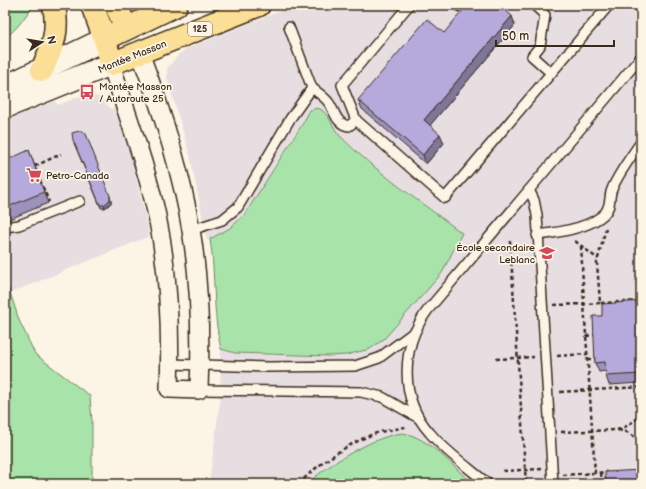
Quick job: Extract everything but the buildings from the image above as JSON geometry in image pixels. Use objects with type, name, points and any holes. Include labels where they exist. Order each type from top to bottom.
[{"type":"main road","points":[[42,70],[55,39],[57,24],[54,5]]},
{"type":"main road","points":[[92,5],[105,39],[111,64]]},
{"type":"main road","points":[[116,5],[126,28],[140,53]]},
{"type":"main road","points":[[105,39],[176,5]]},
{"type":"main road","name":"Montée Masson","points":[[111,64],[259,5]]},
{"type":"street","points":[[5,87],[105,39]]},
{"type":"street","points":[[111,64],[143,158],[157,216],[166,276],[169,316],[169,389],[199,390],[200,364],[198,290],[191,230],[173,148],[140,53]]},
{"type":"street","name":"Montée Masson","points":[[5,107],[111,64]]},
{"type":"lane","points":[[409,5],[342,85],[356,120],[445,198],[609,5]]},
{"type":"lane","points":[[534,5],[546,15],[540,46],[532,56],[551,73]]},
{"type":"lane","points":[[289,27],[312,88],[328,102],[339,122],[344,126],[349,126],[356,120]]},
{"type":"lane","points":[[488,484],[437,441],[417,417],[410,399],[407,370],[409,349],[414,332],[427,311],[449,284],[641,57]]},
{"type":"lane","points":[[191,230],[222,220],[238,207],[290,119],[312,88]]},
{"type":"lane","points":[[537,235],[568,230],[600,217],[605,213],[610,203],[611,191],[641,142]]},
{"type":"lane","points":[[529,190],[536,204],[553,480]]},
{"type":"lane","points":[[5,227],[19,225],[80,201]]},
{"type":"lane","points":[[169,364],[269,367],[355,366],[379,358],[414,332]]},
{"type":"lane","points":[[199,390],[361,392],[382,397],[417,417]]},
{"type":"path","points":[[452,5],[465,17]]},
{"type":"path","points":[[35,166],[62,154]]},
{"type":"path","points":[[25,164],[33,161],[51,205]]},
{"type":"path","points":[[5,166],[9,177]]},
{"type":"path","points":[[7,171],[12,169]]},
{"type":"path","points":[[600,303],[598,259],[607,226]]},
{"type":"path","points":[[574,240],[598,259]]},
{"type":"path","points":[[510,241],[526,484]]},
{"type":"path","points":[[581,245],[595,473]]},
{"type":"path","points":[[542,306],[641,301]]},
{"type":"path","points":[[586,336],[596,335]]},
{"type":"path","points":[[496,359],[527,357]]},
{"type":"path","points":[[587,360],[598,359]]},
{"type":"path","points":[[547,392],[641,387]]},
{"type":"path","points":[[617,430],[625,427],[641,416]]},
{"type":"path","points":[[299,484],[308,475],[344,449],[371,435],[408,426]]},
{"type":"path","points":[[550,432],[617,430],[628,432],[641,440]]},
{"type":"path","points":[[503,471],[534,469]]},
{"type":"path","points":[[553,480],[609,472]]},
{"type":"path","points":[[601,473],[602,484]]},
{"type":"shaded area","points":[[295,5],[641,5],[641,484],[209,484],[220,401],[221,349],[235,353],[279,355],[328,356],[359,353],[462,233],[381,172],[310,110],[245,214],[230,228],[207,241],[190,155],[167,78],[167,69],[179,54],[186,49]]},
{"type":"shaded area","points":[[85,94],[100,97],[111,109],[114,107],[130,152],[150,236],[5,295],[5,121],[55,101],[58,105]]},
{"type":"green space","points":[[5,5],[34,5],[18,26],[5,39]]},
{"type":"green space","points":[[318,108],[325,113],[337,133],[354,150],[400,187],[462,233],[442,273],[384,339],[370,349],[346,355],[328,356],[235,353],[221,349],[216,322],[210,239],[230,228],[245,214],[310,110]]},
{"type":"green space","points":[[9,289],[19,320],[35,354],[90,396],[92,421],[92,484],[5,484],[5,290]]},
{"type":"green space","points":[[403,433],[413,436],[431,447],[449,461],[473,484],[307,484],[327,468],[352,452],[379,439]]},
{"type":"place","name":"Montée Masson / Autoroute 25","points":[[87,92]]},
{"type":"place","name":"Petro-Canada","points":[[34,175]]},
{"type":"place","name":"École secondaire Leblanc","points":[[547,253]]}]
